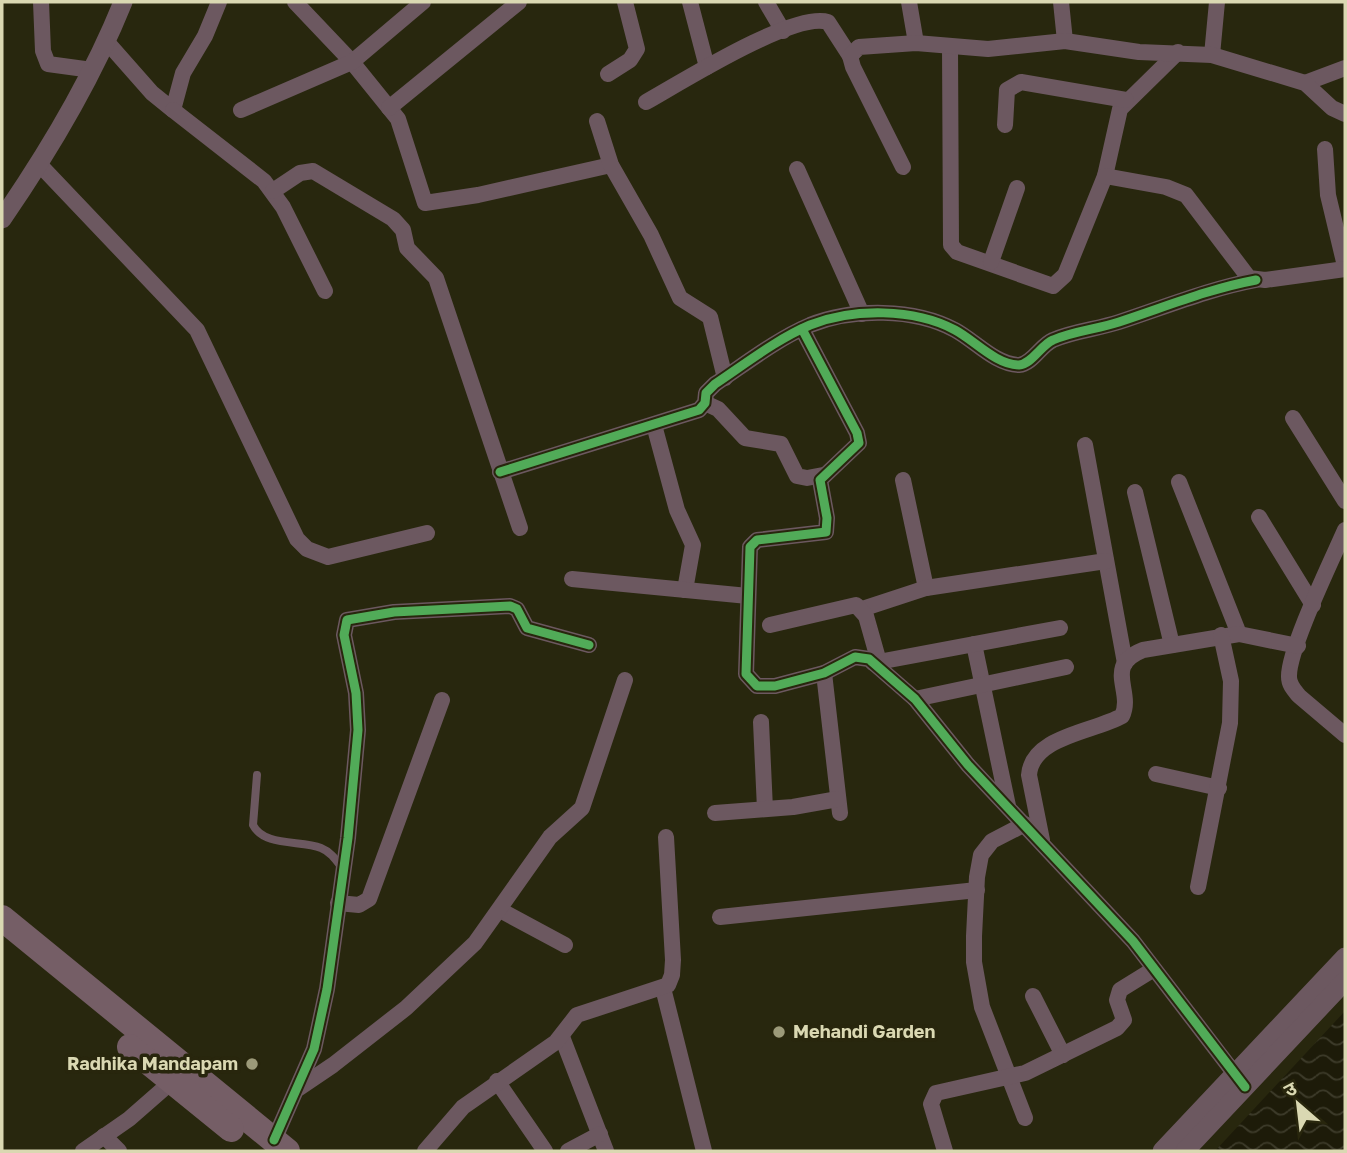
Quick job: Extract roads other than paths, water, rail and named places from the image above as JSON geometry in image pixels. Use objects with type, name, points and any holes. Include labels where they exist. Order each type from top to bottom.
[{"type":"main road","points":[[2,918],[178,1075]]},
{"type":"main road","points":[[2,940],[274,1148]]},
{"type":"street","points":[[41,2],[43,51],[48,64],[92,69]]},
{"type":"street","points":[[2,219],[40,165],[107,41],[123,2]]},
{"type":"street","points":[[173,110],[183,73],[205,36],[219,2]]},
{"type":"street","points":[[295,2],[352,62],[390,108],[403,130],[425,203],[478,195],[611,165]]},
{"type":"street","points":[[390,108],[519,2]]},
{"type":"street","points":[[608,74],[630,60],[636,49],[625,2]]},
{"type":"street","points":[[690,2],[707,67]]},
{"type":"street","points":[[766,2],[783,31]]},
{"type":"street","points":[[909,2],[916,43]]},
{"type":"street","points":[[1061,2],[1065,41]]},
{"type":"street","points":[[1212,55],[1217,2]]},
{"type":"street","points":[[241,110],[352,62],[413,5]]},
{"type":"street","points":[[646,102],[735,51],[808,22],[828,22],[850,55],[903,167]]},
{"type":"street","points":[[107,41],[152,93],[257,175],[273,191],[325,291]]},
{"type":"street","points":[[850,55],[859,47],[869,44],[916,43],[988,49],[1065,41],[1139,52],[1212,55],[1305,83],[1332,108],[1345,114]]},
{"type":"street","points":[[950,47],[950,236],[957,252],[991,262],[1045,285],[1059,282],[1105,176],[1118,116],[1126,100],[1178,52]]},
{"type":"street","points":[[1305,83],[1345,68]]},
{"type":"street","points":[[1005,125],[1007,90],[1021,82],[1126,100]]},
{"type":"street","points":[[597,121],[611,165],[652,235],[680,298],[710,317],[725,378]]},
{"type":"street","points":[[500,472],[699,410],[705,403],[710,388],[802,329],[828,320],[882,313],[932,321],[956,330],[991,353],[1017,365],[1025,364],[1052,340],[1121,322],[1195,294],[1256,281],[1345,268],[1328,195],[1325,149]]},
{"type":"street","points":[[40,165],[198,330],[297,539],[307,549],[328,557],[427,533]]},
{"type":"street","points":[[797,169],[862,314]]},
{"type":"street","points":[[273,191],[300,173],[313,171],[398,223],[407,248],[436,278],[520,528]]},
{"type":"street","points":[[1105,176],[1166,187],[1186,195],[1236,265],[1256,281]]},
{"type":"street","points":[[991,262],[1017,188]]},
{"type":"street","points":[[802,329],[859,439],[853,450],[823,475],[818,484],[827,518],[825,532],[753,542],[750,547],[744,663],[750,681],[757,686],[775,686],[824,673],[860,656],[876,662],[915,699],[968,765],[1043,842],[1154,969],[1239,1080]]},
{"type":"street","points":[[705,403],[718,409],[745,439],[781,444],[797,475],[807,478],[823,475]]},
{"type":"street","points":[[1293,418],[1345,501]]},
{"type":"street","points":[[654,425],[677,510],[693,545],[685,590]]},
{"type":"street","points":[[1043,842],[1030,764],[1043,749],[1122,716],[1125,708],[1121,674],[1125,663],[1085,445]]},
{"type":"street","points":[[903,480],[926,588]]},
{"type":"street","points":[[1179,482],[1239,634]]},
{"type":"street","points":[[1136,492],[1172,645]]},
{"type":"street","points":[[1259,517],[1313,605]]},
{"type":"street","points":[[1345,530],[1313,605],[1288,676],[1292,688],[1345,733]]},
{"type":"street","points":[[769,625],[850,605],[862,609],[926,588],[1106,561]]},
{"type":"street","points":[[572,579],[748,596]]},
{"type":"street","points":[[274,1148],[314,1049],[327,989],[358,730],[356,693],[344,627],[347,620],[394,612],[510,606],[517,609],[527,628],[589,645]]},
{"type":"street","points":[[862,609],[876,662]]},
{"type":"street","points":[[876,662],[1060,628]]},
{"type":"street","points":[[1125,663],[1143,650],[1221,635],[1239,634],[1297,646]]},
{"type":"street","points":[[1198,887],[1230,723],[1232,690],[1221,635]]},
{"type":"street","points":[[974,644],[1008,806]]},
{"type":"street","points":[[915,699],[1066,667]]},
{"type":"street","points":[[715,813],[765,808],[839,806],[824,673]]},
{"type":"street","points":[[299,1088],[334,1065],[406,1008],[468,950],[500,910],[550,837],[582,808],[625,680]]},
{"type":"street","points":[[338,903],[359,905],[369,899],[442,700]]},
{"type":"street","points":[[761,722],[765,808]]},
{"type":"street","points":[[1156,774],[1219,788]]},
{"type":"street","points":[[1025,1118],[979,995],[974,962],[978,863],[986,847],[999,836],[1026,824]]},
{"type":"street","points":[[425,1151],[453,1116],[497,1081],[546,1050],[562,1037],[572,1020],[583,1011],[663,988],[671,981],[673,960],[666,836]]},
{"type":"street","points":[[720,917],[977,890]]},
{"type":"street","points":[[500,910],[565,945]]},
{"type":"street","points":[[1185,1151],[1239,1080],[1345,957]]},
{"type":"street","points":[[945,1151],[931,1104],[933,1096],[942,1091],[1025,1073],[1122,1024],[1123,1015],[1117,995],[1126,985],[1154,969]]},
{"type":"street","points":[[1162,1151],[1345,981]]},
{"type":"street","points":[[663,988],[704,1151]]},
{"type":"street","points":[[1033,996],[1063,1055]]},
{"type":"street","points":[[562,1037],[607,1151]]},
{"type":"street","points":[[83,1151],[178,1075]]},
{"type":"street","points":[[497,1081],[538,1149]]},
{"type":"street","points":[[568,1151],[600,1134]]},
{"type":"street","points":[[104,1136],[120,1151]]},
{"type":"lane","points":[[257,775],[253,825],[256,831],[270,838],[319,847],[334,857],[343,870]]},
{"type":"water","points":[[1345,1011],[1345,1151],[1215,1151]]},
{"type":"place","name":"Mehandi Garden","points":[[779,1032]]},
{"type":"place","name":"Radhika Mandapam","points":[[252,1064]]}]
